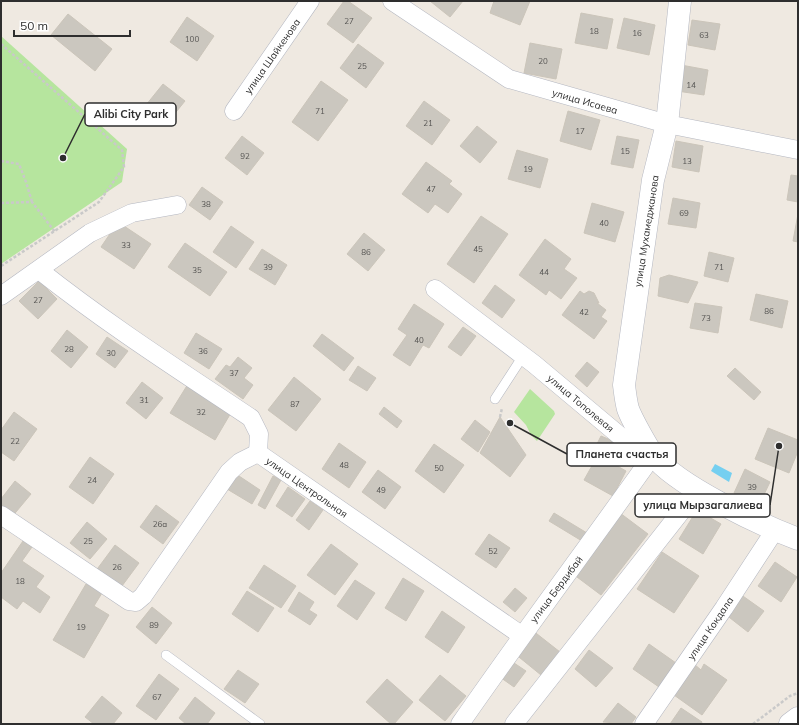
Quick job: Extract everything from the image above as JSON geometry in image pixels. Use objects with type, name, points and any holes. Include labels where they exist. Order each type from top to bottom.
[{"type":"street","name":"улица Шайкенова","points":[[234,111],[310,1]]},
{"type":"street","name":"улица Исаева","points":[[392,1],[509,79],[667,124],[798,150]]},
{"type":"street","name":"улица Мухамеджанова","points":[[653,455],[628,410],[624,385],[653,180],[667,124],[680,1]]},
{"type":"street","points":[[1,296],[90,233],[132,213],[177,205]]},
{"type":"street","name":"улица Центральная","points":[[39,270],[82,304],[145,348],[251,418],[259,434],[258,453],[521,635]]},
{"type":"street","name":"улица Тополевая","points":[[435,289],[523,356],[620,436],[653,455],[672,473],[698,490],[775,530],[798,539]]},
{"type":"street","points":[[1,515],[129,601],[136,602],[143,596],[229,472],[240,462],[258,453]]},
{"type":"street","name":"улица Бердибай","points":[[460,724],[521,635],[580,558],[653,455]]},
{"type":"street","points":[[514,724],[698,490]]},
{"type":"street","name":"улица Кокдала","points":[[644,724],[724,608],[775,530]]},
{"type":"street","points":[[790,724],[798,718]]},
{"type":"lane","points":[[495,399],[523,356]]},
{"type":"lane","points":[[166,655],[260,724]]},
{"type":"path","points":[[1,44],[122,150],[124,167],[99,202],[1,266]]},
{"type":"path","points":[[1,161],[19,164],[32,202],[55,232]]},
{"type":"path","points":[[1,204],[32,202]]},
{"type":"path","points":[[753,724],[790,696],[798,693]]},
{"type":"green space","points":[[1,36],[127,149],[122,182],[1,264]]},
{"type":"green space","points":[[530,389],[554,411],[555,414],[537,441],[531,435],[526,425],[514,412]]},
{"type":"water","points":[[715,464],[732,473],[729,482],[711,471]]},
{"type":"building","points":[[344,1],[348,1],[372,18],[353,43],[327,24]]},
{"type":"building","points":[[430,1],[463,1],[450,17]]},
{"type":"building","points":[[494,1],[530,1],[520,25],[490,13]]},
{"type":"building","points":[[581,13],[613,19],[607,49],[575,43]]},
{"type":"building","points":[[68,14],[112,49],[95,71],[51,35]]},
{"type":"building","points":[[187,17],[214,36],[197,61],[170,42]]},
{"type":"building","points":[[624,18],[655,25],[649,55],[617,48]]},
{"type":"building","points":[[692,20],[720,24],[715,50],[688,45]]},
{"type":"building","points":[[530,43],[562,49],[556,79],[524,73]]},
{"type":"building","points":[[358,44],[384,63],[366,88],[340,68]]},
{"type":"building","points":[[681,65],[708,70],[704,95],[677,91]]},
{"type":"building","points":[[321,81],[348,100],[318,141],[292,122]]},
{"type":"building","points":[[163,84],[185,101],[168,122],[146,105]]},
{"type":"building","points":[[424,101],[450,120],[432,145],[406,126]]},
{"type":"building","points":[[568,111],[600,120],[591,150],[560,141]]},
{"type":"building","points":[[477,126],[497,142],[480,163],[460,146]]},
{"type":"building","points":[[242,136],[264,153],[247,175],[225,158]]},
{"type":"building","points":[[617,136],[639,140],[633,168],[611,164]]},
{"type":"building","points":[[676,141],[703,146],[699,172],[672,167]]},
{"type":"building","points":[[517,150],[548,159],[540,188],[508,179]]},
{"type":"building","points":[[426,162],[452,181],[449,184],[462,194],[448,213],[435,204],[428,213],[402,194]]},
{"type":"building","points":[[791,175],[798,176],[798,202],[787,200]]},
{"type":"building","points":[[202,187],[223,202],[210,220],[189,205]]},
{"type":"building","points":[[673,198],[700,203],[696,228],[668,224]]},
{"type":"building","points":[[592,203],[624,212],[615,242],[584,233]]},
{"type":"building","points":[[798,214],[798,242],[793,241]]},
{"type":"building","points":[[481,216],[508,234],[474,283],[447,264]]},
{"type":"building","points":[[118,222],[151,244],[134,269],[101,247]]},
{"type":"building","points":[[231,226],[254,242],[236,268],[213,252]]},
{"type":"building","points":[[364,233],[385,250],[368,271],[347,254]]},
{"type":"building","points":[[545,239],[571,259],[564,269],[577,278],[561,299],[549,290],[546,295],[519,275]]},
{"type":"building","points":[[185,243],[227,272],[210,296],[168,267]]},
{"type":"building","points":[[262,249],[287,265],[275,285],[249,269]]},
{"type":"building","points":[[709,252],[734,258],[728,282],[704,276]]},
{"type":"building","points":[[669,275],[698,282],[688,303],[658,296],[660,278]]},
{"type":"building","points":[[39,281],[57,299],[38,319],[19,301]]},
{"type":"building","points":[[495,285],[515,300],[502,318],[482,303]]},
{"type":"building","points":[[580,291],[584,294],[589,291],[594,293],[599,303],[597,303],[606,310],[601,317],[607,321],[594,339],[562,315]]},
{"type":"building","points":[[756,294],[788,301],[782,328],[750,320]]},
{"type":"building","points":[[695,303],[722,307],[718,333],[690,328]]},
{"type":"building","points":[[414,304],[444,324],[429,348],[423,345],[410,366],[393,355],[407,335],[398,329]]},
{"type":"building","points":[[463,327],[476,336],[461,356],[448,347]]},
{"type":"building","points":[[67,330],[88,347],[71,368],[51,351]]},
{"type":"building","points":[[196,333],[222,349],[209,369],[184,353]]},
{"type":"building","points":[[322,334],[354,358],[344,371],[313,346]]},
{"type":"building","points":[[107,337],[128,351],[115,368],[96,354]]},
{"type":"building","points":[[238,357],[252,368],[244,378],[253,385],[243,399],[215,379],[226,365],[230,367]]},
{"type":"building","points":[[587,362],[599,372],[587,387],[575,376]]},
{"type":"building","points":[[358,366],[376,378],[367,391],[349,380]]},
{"type":"building","points":[[735,368],[761,392],[754,400],[727,376]]},
{"type":"building","points":[[294,377],[321,399],[296,431],[268,410]]},
{"type":"building","points":[[142,382],[163,398],[146,419],[126,403]]},
{"type":"building","points":[[188,384],[232,411],[215,440],[170,413]]},
{"type":"building","points":[[384,407],[402,421],[397,428],[379,414]]},
{"type":"building","points":[[14,412],[37,429],[14,461],[1,452],[1,430]]},
{"type":"building","points":[[500,417],[526,455],[510,477],[480,453]]},
{"type":"building","points":[[475,420],[490,432],[478,452],[461,439]]},
{"type":"building","points":[[768,428],[798,440],[798,451],[789,473],[755,459]]},
{"type":"building","points":[[601,436],[613,441],[604,458],[593,452]]},
{"type":"building","points":[[339,443],[366,462],[349,488],[322,469]]},
{"type":"building","points":[[434,444],[464,465],[444,493],[415,471]]},
{"type":"building","points":[[598,455],[626,471],[613,496],[584,480]]},
{"type":"building","points":[[90,457],[114,474],[93,504],[69,487]]},
{"type":"building","points":[[745,469],[770,482],[759,505],[734,493]]},
{"type":"building","points":[[378,470],[401,487],[385,509],[362,492]]},
{"type":"building","points":[[236,474],[260,490],[252,504],[227,489]]},
{"type":"building","points":[[273,476],[281,480],[265,509],[258,505]]},
{"type":"building","points":[[15,481],[31,494],[11,518],[1,510],[1,499]]},
{"type":"building","points":[[288,487],[305,499],[292,517],[276,506]]},
{"type":"building","points":[[310,501],[323,510],[309,530],[296,520]]},
{"type":"building","points":[[156,505],[179,522],[163,544],[140,527]]},
{"type":"building","points":[[697,510],[721,524],[703,554],[679,539]]},
{"type":"building","points":[[554,513],[587,533],[582,541],[549,521]]},
{"type":"building","points":[[620,513],[648,534],[601,595],[573,574]]},
{"type":"building","points":[[87,522],[107,539],[90,559],[70,543]]},
{"type":"building","points":[[489,534],[510,548],[496,568],[475,554]]},
{"type":"building","points":[[23,541],[32,547],[22,561],[44,576],[36,587],[50,597],[40,613],[23,601],[17,609],[1,597],[1,573]]},
{"type":"building","points":[[331,544],[358,564],[335,595],[307,575]]},
{"type":"building","points":[[115,545],[139,563],[119,590],[95,572]]},
{"type":"building","points":[[662,552],[699,576],[674,613],[637,589]]},
{"type":"building","points":[[775,562],[797,577],[781,602],[758,586]]},
{"type":"building","points":[[264,565],[296,586],[281,608],[249,588]]},
{"type":"building","points":[[403,578],[424,591],[406,621],[385,608]]},
{"type":"building","points":[[355,580],[375,593],[357,620],[337,606]]},
{"type":"building","points":[[86,584],[102,593],[94,606],[109,615],[84,658],[53,640]]},
{"type":"building","points":[[515,588],[527,598],[515,612],[503,602]]},
{"type":"building","points":[[247,591],[274,608],[258,632],[232,614]]},
{"type":"building","points":[[299,592],[314,602],[309,610],[317,615],[310,625],[288,611]]},
{"type":"building","points":[[740,594],[764,611],[748,632],[725,614]]},
{"type":"building","points":[[152,607],[172,623],[156,644],[136,627]]},
{"type":"building","points":[[442,611],[465,627],[448,653],[425,637]]},
{"type":"building","points":[[532,630],[560,652],[541,675],[514,653]]},
{"type":"building","points":[[649,644],[676,663],[659,687],[633,669]]},
{"type":"building","points":[[589,650],[613,668],[596,687],[575,669]]},
{"type":"building","points":[[508,659],[526,671],[514,687],[497,675]]},
{"type":"building","points":[[694,664],[701,670],[704,664],[727,680],[702,715],[674,695]]},
{"type":"building","points":[[238,670],[259,684],[245,703],[224,689]]},
{"type":"building","points":[[159,674],[179,689],[156,720],[136,706]]},
{"type":"building","points":[[440,675],[466,696],[445,721],[419,700]]},
{"type":"building","points":[[387,679],[413,702],[394,724],[391,724],[366,702]]},
{"type":"building","points":[[102,696],[122,713],[113,724],[94,724],[85,717]]},
{"type":"building","points":[[195,697],[215,713],[207,724],[186,724],[179,718]]},
{"type":"building","points":[[618,703],[636,717],[631,724],[603,722]]},
{"type":"building","points":[[681,708],[702,722],[701,724],[670,724]]},
{"type":"place","name":"Alibi City Park","points":[[63,158]]},
{"type":"place","name":"Планета счастья","points":[[510,423]]},
{"type":"place","name":"улица Мырзагалиева","points":[[779,446]]}]
